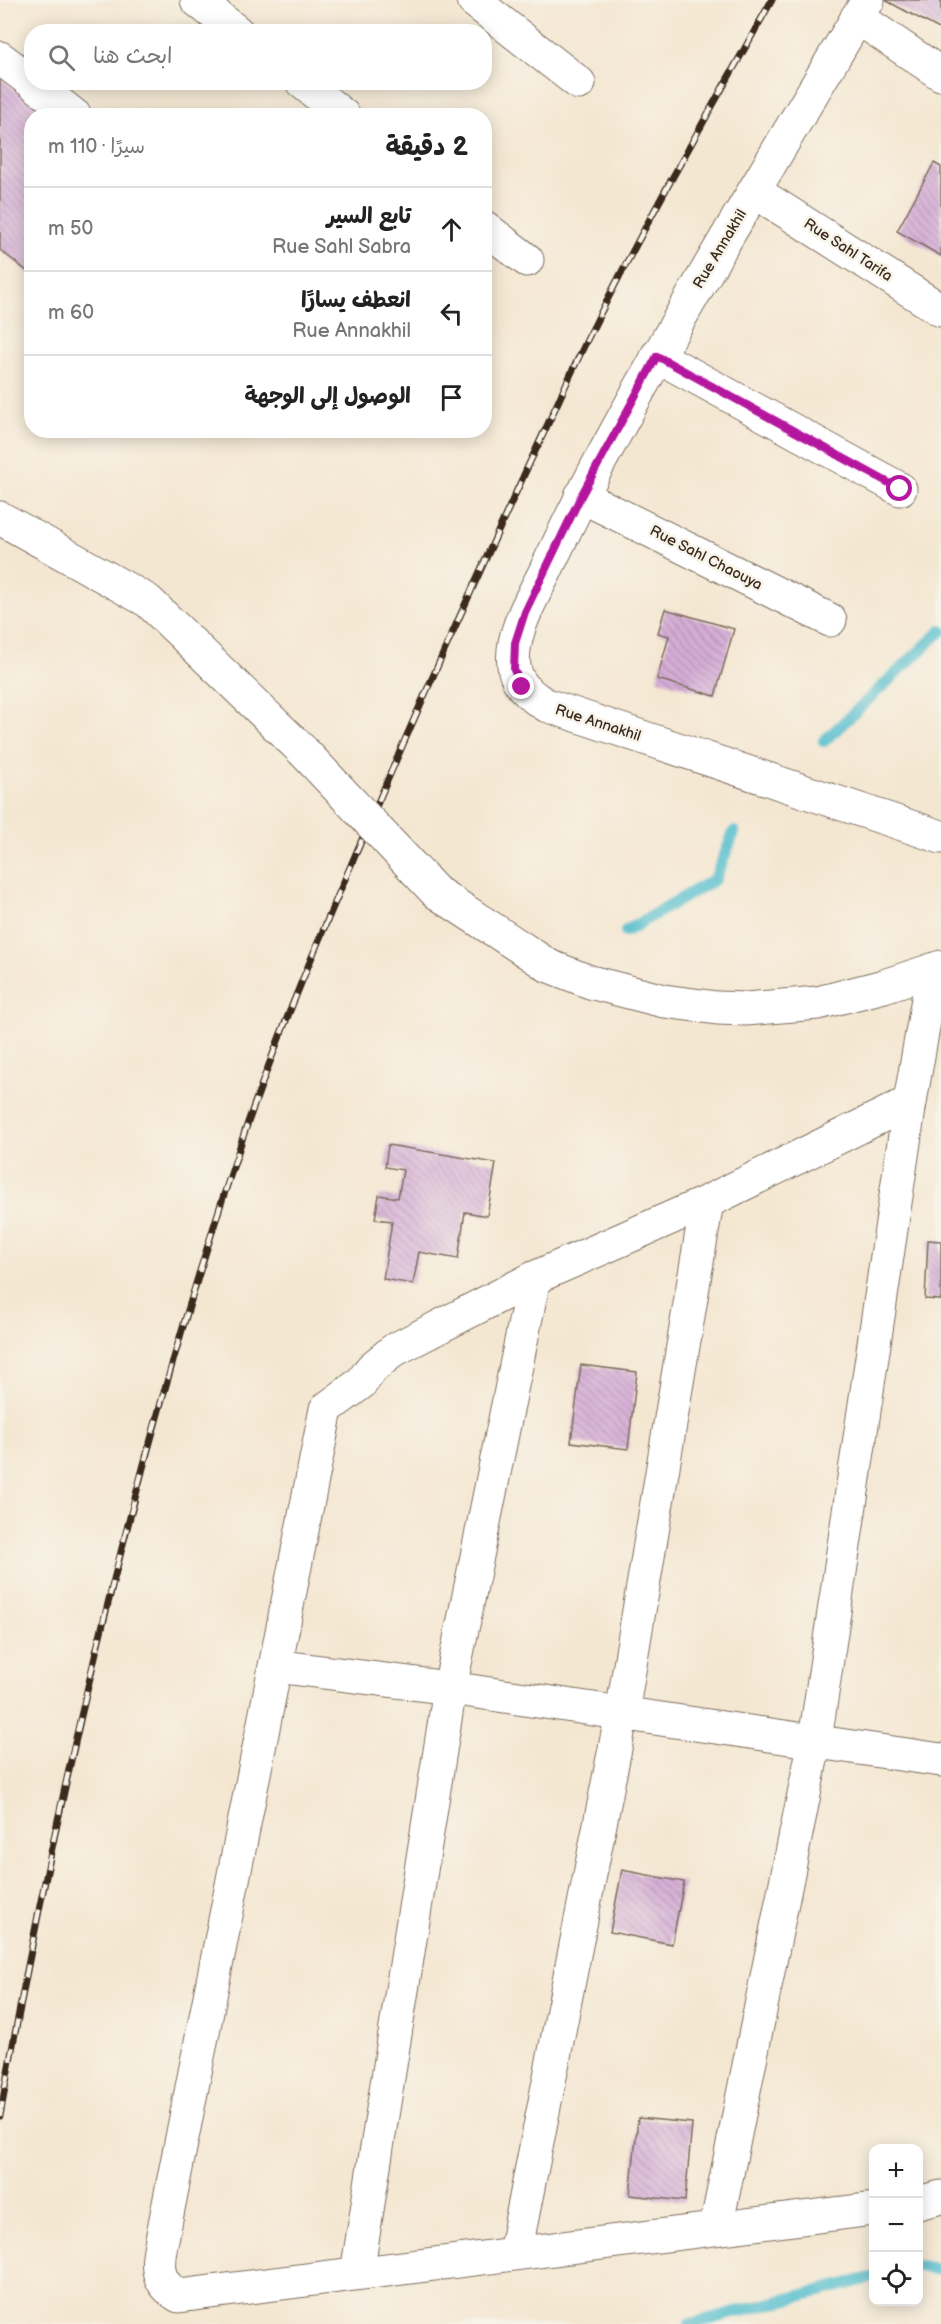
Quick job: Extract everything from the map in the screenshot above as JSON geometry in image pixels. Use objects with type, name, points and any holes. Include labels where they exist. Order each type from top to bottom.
[{"type":"street","points":[[197,0],[227,24]]},
{"type":"street","points":[[473,0],[579,83]]},
{"type":"street","points":[[862,9],[941,74]]},
{"type":"street","name":"Rue Annakhil","points":[[862,9],[657,356],[581,496],[525,612],[515,643],[514,670],[518,680],[531,696],[546,705],[941,837]]},
{"type":"street","points":[[0,58],[24,76]]},
{"type":"street","points":[[42,90],[65,108]]},
{"type":"street","points":[[312,90],[334,108]]},
{"type":"street","name":"Rue Sahl Tarifa","points":[[754,191],[941,310]]},
{"type":"street","points":[[492,232],[527,260]]},
{"type":"street","points":[[657,356],[900,489]]},
{"type":"street","name":"Rue Sahl Chaouya","points":[[581,496],[830,620]]},
{"type":"street","points":[[0,518],[148,601],[303,751],[436,892],[549,966],[590,982],[664,1001],[717,1008],[746,1009],[818,1003],[843,998],[937,968],[910,1102],[815,1740],[716,2228]]},
{"type":"street","points":[[869,2209],[179,2296],[166,2288],[159,2275],[165,2224],[327,1408],[361,1383],[372,1368],[394,1350],[534,1278],[706,1202],[910,1102]]},
{"type":"street","points":[[515,2253],[622,1713],[706,1202]]},
{"type":"street","points":[[357,2273],[450,1688],[534,1278]]},
{"type":"street","points":[[275,1666],[450,1688],[941,1760]]},
{"type":"street","points":[[923,2202],[941,2197]]},
{"type":"building","points":[[885,0],[941,0],[941,30]]},
{"type":"building","points":[[0,77],[38,108],[24,108],[24,269],[0,250]]},
{"type":"building","points":[[934,163],[941,167],[941,256],[897,231]]},
{"type":"building","points":[[665,609],[734,629],[715,696],[657,679],[669,636],[658,633]]},
{"type":"building","points":[[388,1145],[496,1163],[487,1216],[465,1212],[458,1259],[419,1252],[413,1284],[383,1279],[392,1221],[375,1219],[379,1195],[398,1198],[403,1170],[385,1167]]},
{"type":"building","points":[[928,1240],[941,1241],[941,1300],[925,1299]]},
{"type":"building","points":[[581,1365],[637,1372],[628,1449],[571,1442]]},
{"type":"building","points":[[622,1870],[684,1882],[672,1944],[610,1932]]},
{"type":"building","points":[[638,2118],[692,2123],[685,2201],[630,2195]]},
{"type":"waterway","points":[[824,741],[941,631]]},
{"type":"waterway","points":[[626,931],[715,879],[734,832]]},
{"type":"waterway","points":[[923,2267],[941,2270]]},
{"type":"waterway","points":[[690,2324],[869,2278]]},
{"type":"railway","points":[[0,2116],[23,1991],[75,1743],[135,1498],[205,1254],[244,1134],[278,1040],[394,765],[580,355],[654,211],[772,0]]},
{"type":"route","points":[[522,687],[514,670],[515,643],[525,612],[581,496],[657,356],[900,489]]}]
